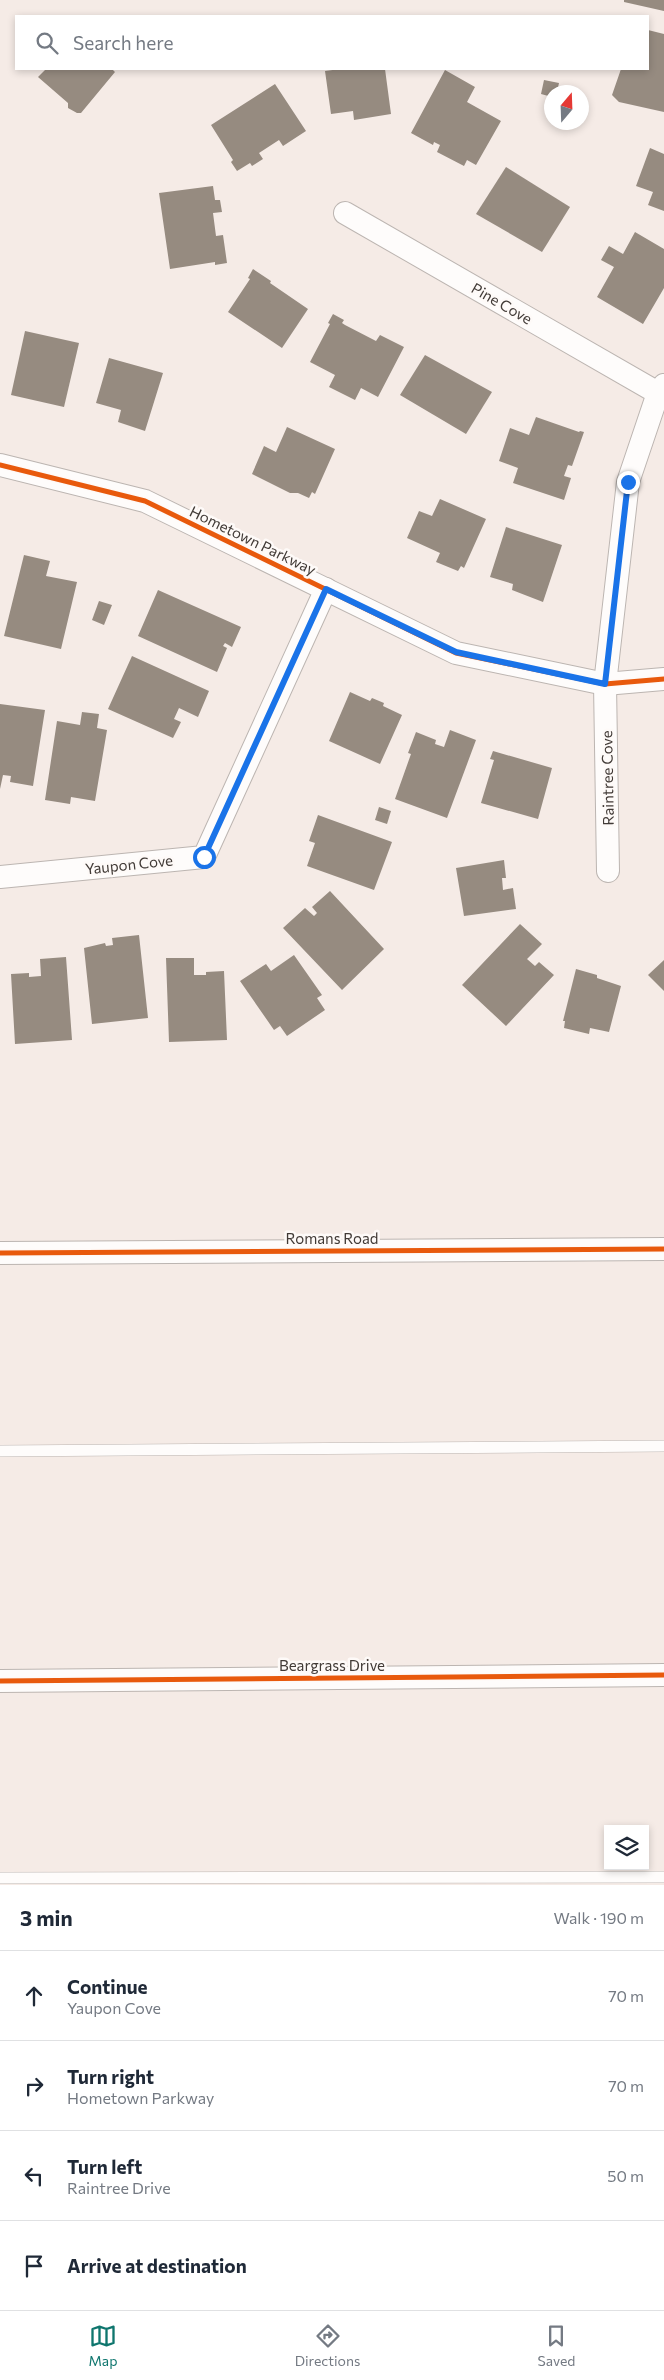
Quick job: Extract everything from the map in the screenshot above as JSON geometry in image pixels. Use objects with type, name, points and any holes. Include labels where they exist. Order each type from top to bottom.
[{"type":"street","name":"Pine Cove","points":[[345,213],[661,389]]},
{"type":"street","name":"Raintree Cove","points":[[608,871],[605,684],[628,482],[661,389]]},
{"type":"street","name":"Hometown Parkway","points":[[0,465],[145,501],[456,652],[605,684],[664,679]]},
{"type":"street","name":"Yaupon Cove","points":[[0,877],[204,857],[326,589]]},
{"type":"street","name":"Romans Road","points":[[0,1253],[664,1249]]},
{"type":"street","name":"Beargrass Drive","points":[[0,1680],[664,1675]]},
{"type":"lane","points":[[0,1451],[664,1446]]},
{"type":"lane","points":[[0,1878],[664,1877]]},
{"type":"building","points":[[624,0],[664,0],[664,11],[624,2]]},
{"type":"building","points":[[649,30],[664,34],[664,112],[619,102],[612,95],[621,70],[649,70]]},
{"type":"building","points":[[45,70],[113,70],[115,72],[81,113],[68,108],[68,103],[38,77]]},
{"type":"building","points":[[385,70],[391,114],[354,120],[353,111],[331,114],[325,71]]},
{"type":"building","points":[[445,70],[475,87],[467,102],[501,121],[476,165],[467,160],[464,166],[437,152],[440,145],[434,142],[433,145],[411,133]]},
{"type":"building","points":[[544,80],[559,83],[559,85],[544,85],[544,95],[541,94]]},
{"type":"building","points":[[275,84],[306,131],[283,146],[279,140],[259,153],[263,159],[252,166],[250,163],[237,171],[231,162],[233,160],[211,125]]},
{"type":"building","points":[[650,148],[664,154],[664,211],[648,205],[653,192],[636,186]]},
{"type":"building","points":[[506,167],[570,207],[542,252],[476,214]]},
{"type":"building","points":[[213,186],[215,200],[220,200],[222,212],[213,213],[216,236],[223,235],[227,263],[215,265],[215,262],[170,269],[159,193]]},
{"type":"building","points":[[635,232],[664,249],[664,288],[643,324],[597,297],[614,267],[601,260],[609,246],[623,254]]},
{"type":"building","points":[[253,269],[308,309],[282,348],[228,312],[250,279],[248,278]]},
{"type":"building","points":[[333,314],[344,320],[342,323],[345,325],[376,341],[380,335],[404,347],[378,397],[361,388],[355,400],[329,387],[335,375],[310,362],[330,324],[328,323]]},
{"type":"building","points":[[25,331],[79,343],[64,407],[11,395]]},
{"type":"building","points":[[425,355],[492,392],[466,434],[400,395]]},
{"type":"building","points":[[109,358],[163,373],[145,431],[118,422],[121,410],[96,403]]},
{"type":"building","points":[[536,417],[584,432],[572,466],[568,465],[564,476],[571,478],[564,500],[513,483],[518,468],[499,461],[510,428],[529,435]]},
{"type":"building","points":[[287,427],[335,449],[315,494],[312,492],[309,498],[298,493],[290,493],[252,474],[264,446],[276,452]]},
{"type":"building","points":[[440,499],[486,519],[464,568],[461,566],[458,571],[436,562],[440,553],[407,538],[419,511],[432,516]]},
{"type":"building","points":[[506,527],[562,545],[543,602],[512,590],[513,584],[490,577]]},
{"type":"building","points":[[24,555],[50,561],[46,576],[77,582],[61,649],[4,636]]},
{"type":"building","points":[[158,590],[241,627],[232,647],[225,643],[223,646],[227,648],[217,672],[138,636]]},
{"type":"building","points":[[99,601],[112,605],[104,625],[92,620]]},
{"type":"building","points":[[132,656],[209,691],[198,717],[179,708],[174,719],[181,722],[173,738],[108,709]]},
{"type":"building","points":[[350,692],[370,701],[372,698],[384,703],[383,706],[402,715],[380,764],[329,741]]},
{"type":"building","points":[[0,704],[45,710],[33,786],[10,782],[11,776],[3,775],[0,789]]},
{"type":"building","points":[[82,712],[99,714],[97,728],[107,730],[95,801],[71,797],[70,804],[45,800],[57,721],[80,725]]},
{"type":"building","points":[[450,730],[476,740],[447,818],[395,799],[411,754],[408,753],[416,732],[436,740],[435,744],[444,747]]},
{"type":"building","points":[[493,751],[552,768],[538,819],[481,803],[494,760],[490,759]]},
{"type":"building","points":[[379,807],[391,811],[387,824],[375,820]]},
{"type":"building","points":[[318,815],[392,842],[374,890],[307,866],[315,843],[309,841]]},
{"type":"building","points":[[504,860],[506,878],[502,878],[503,890],[513,888],[516,909],[464,916],[456,868]]},
{"type":"building","points":[[330,891],[384,949],[342,990],[283,928],[305,908],[314,916],[317,913],[312,907]]},
{"type":"building","points":[[520,924],[542,944],[527,959],[535,966],[539,962],[554,975],[506,1026],[462,985]]},
{"type":"building","points":[[139,935],[148,1018],[92,1024],[84,948],[105,943],[106,946],[113,945],[112,938]]},
{"type":"building","points":[[294,955],[322,995],[317,998],[325,1010],[287,1036],[280,1026],[274,1030],[240,981],[266,964],[271,971]]},
{"type":"building","points":[[66,957],[72,1040],[15,1044],[11,974],[29,973],[29,977],[41,976],[40,959]]},
{"type":"building","points":[[166,958],[194,958],[194,975],[206,975],[206,972],[224,971],[227,1040],[169,1042]]},
{"type":"building","points":[[664,960],[664,991],[648,975]]},
{"type":"building","points":[[576,969],[597,975],[597,978],[621,986],[609,1032],[590,1028],[589,1034],[564,1028],[565,1021],[563,1021]]},
{"type":"cycle path","points":[[0,465],[145,501],[456,653],[605,684],[664,679]]},
{"type":"cycle path","points":[[0,1253],[664,1249]]},
{"type":"cycle path","points":[[0,1681],[664,1675]]},
{"type":"route","points":[[204,857],[326,589],[456,652],[605,684],[628,482]]}]
